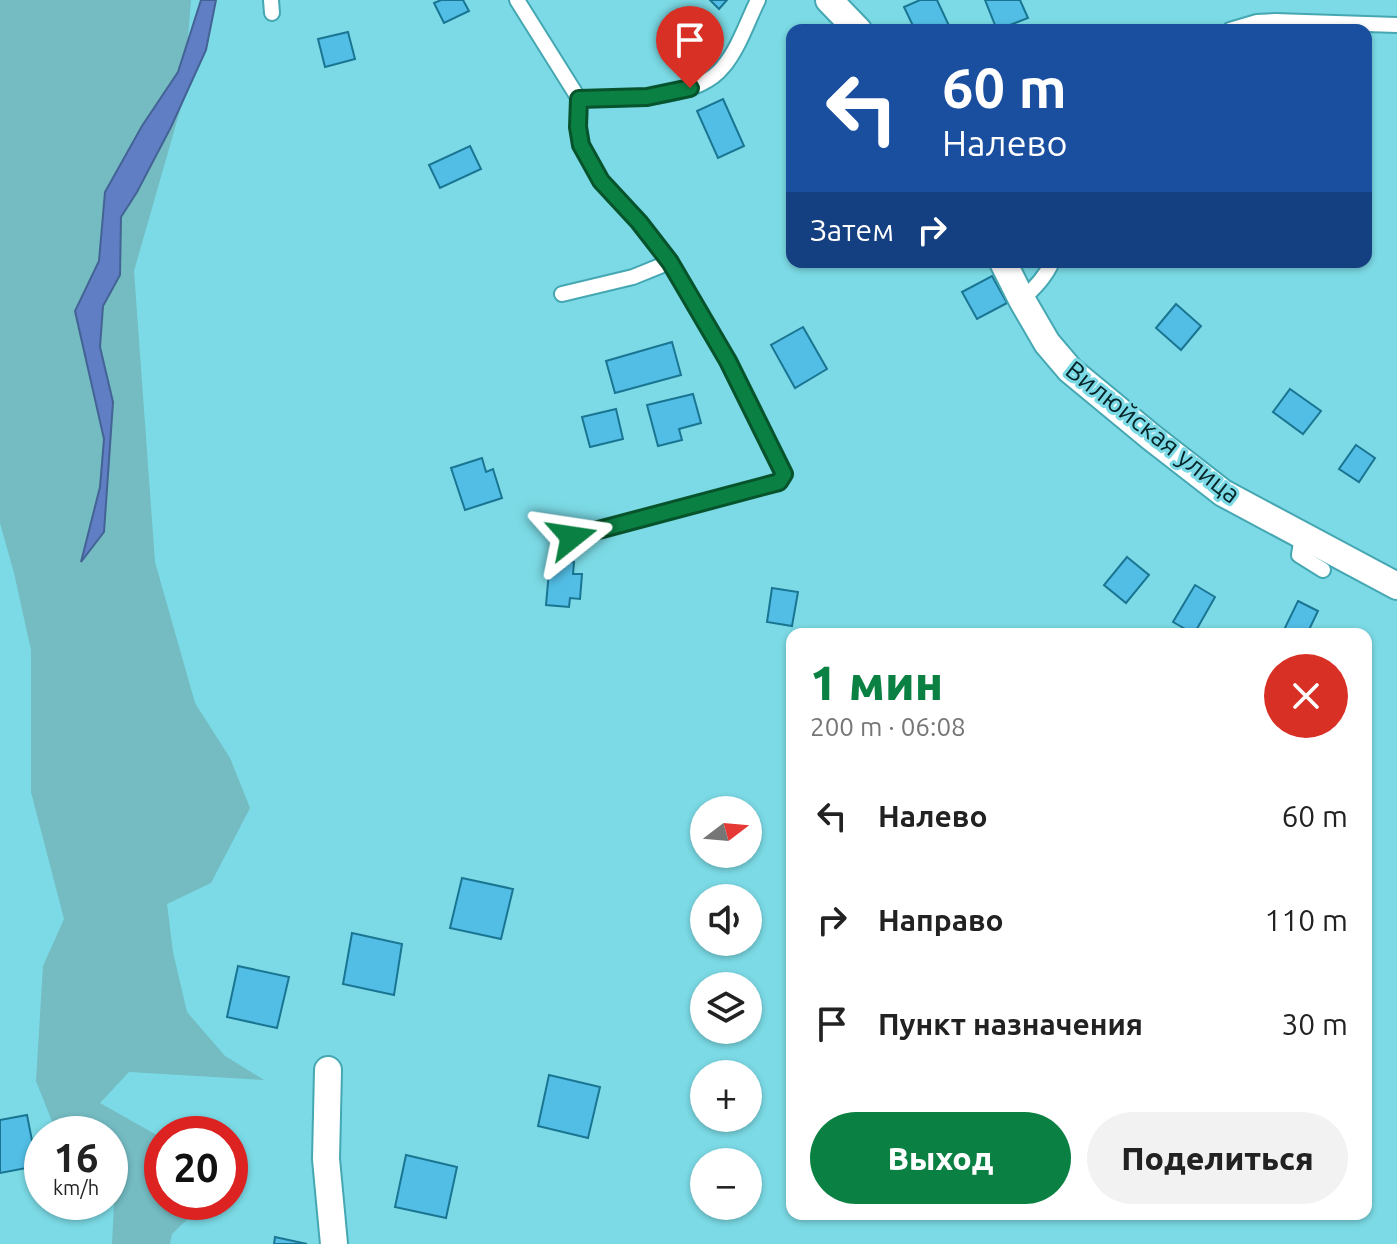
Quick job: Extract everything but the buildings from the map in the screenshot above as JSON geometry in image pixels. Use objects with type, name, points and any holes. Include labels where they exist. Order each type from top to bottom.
[{"type":"street","points":[[829,0],[852,24]]},
{"type":"street","name":"Вилюйская улица","points":[[1006,268],[1047,343],[1070,370],[1151,437],[1223,493],[1397,586]]},
{"type":"street","points":[[328,1070],[326,1159],[334,1244]]},
{"type":"lane","points":[[517,0],[579,99],[581,145],[601,181],[670,262],[728,361],[784,474],[779,482],[572,537]]},
{"type":"lane","points":[[579,99],[647,97],[690,88],[713,78],[735,49],[758,0]]},
{"type":"lane","points":[[1250,24],[1275,21],[1366,24]]},
{"type":"lane","points":[[1372,24],[1397,25]]},
{"type":"lane","points":[[562,294],[633,277],[670,262]]},
{"type":"lane","points":[[1022,300],[1049,268]]},
{"type":"lane","points":[[1302,535],[1299,555],[1323,570]]},
{"type":"shaded area","points":[[0,0],[191,0],[183,100],[134,271],[155,562],[195,703],[230,758],[250,808],[211,883],[167,904],[173,952],[187,1012],[225,1056],[264,1080],[129,1072],[100,1103],[123,1116],[50,1116],[36,1081],[43,966],[64,919],[31,792],[31,650],[0,523]]},
{"type":"shaded area","points":[[128,1119],[144,1128],[144,1220],[186,1220],[172,1234],[170,1244],[112,1244],[113,1220],[128,1220]]},
{"type":"water","points":[[201,0],[216,0],[206,50],[171,127],[121,217],[120,275],[103,306],[100,347],[113,402],[104,532],[81,562],[100,487],[104,439],[75,311],[99,261],[105,192],[142,126],[178,72]]},
{"type":"route","points":[[572,537],[779,482],[784,474],[728,361],[670,262],[601,181],[581,145],[579,99],[647,97],[690,88]]}]
